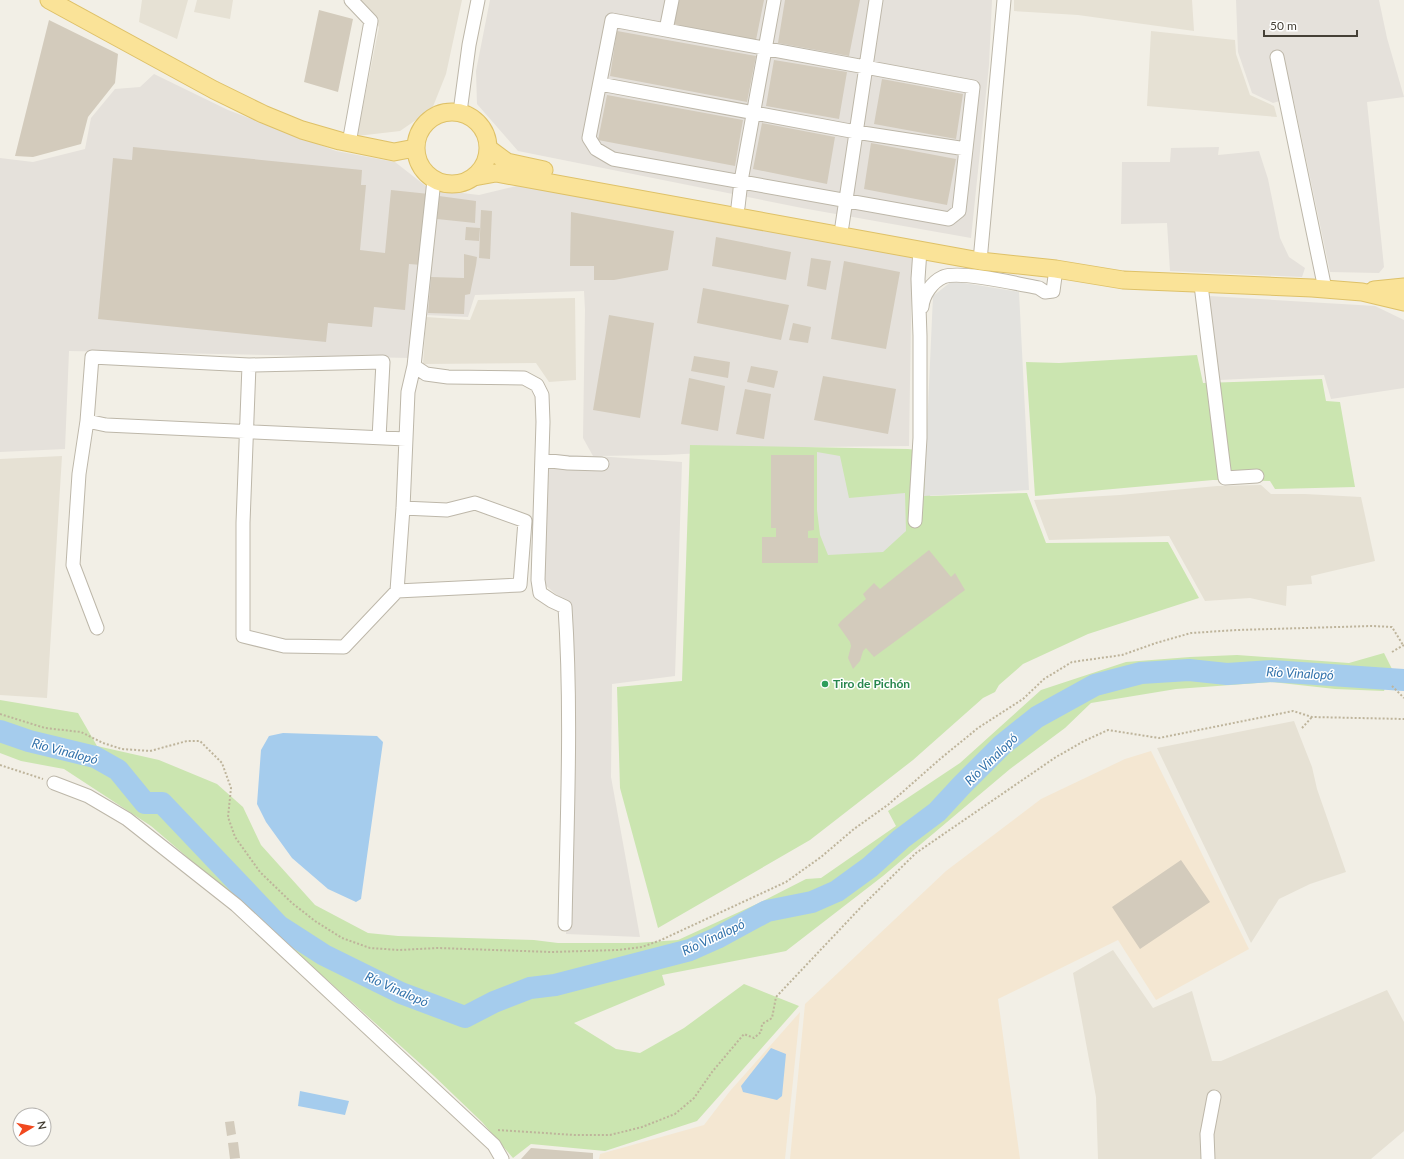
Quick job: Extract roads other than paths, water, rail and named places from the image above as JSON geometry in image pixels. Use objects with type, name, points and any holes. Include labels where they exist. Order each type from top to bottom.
[{"type":"main road","points":[[49,0],[214,90],[263,114],[302,130],[350,143],[394,152],[415,148]]},
{"type":"main road","points":[[474,177],[484,164],[488,148],[488,140],[484,131],[479,123],[473,118],[460,112],[448,111],[436,114],[426,122],[419,131],[415,148],[418,161],[424,172],[434,180],[441,183],[455,184],[464,182],[474,177],[496,173],[920,250],[981,256]]},
{"type":"main road","points":[[488,148],[507,162],[524,167],[842,226],[981,256],[1056,269],[1124,280],[1362,292],[1404,302]]},
{"type":"main road","points":[[1362,292],[1404,287]]},
{"type":"street","points":[[350,143],[371,21],[351,0]]},
{"type":"street","points":[[460,112],[469,45],[478,0]]},
{"type":"street","points":[[666,30],[672,0]]},
{"type":"street","points":[[738,207],[774,0]]},
{"type":"street","points":[[842,226],[876,0]]},
{"type":"street","points":[[981,256],[1004,0]]},
{"type":"street","points":[[612,20],[765,49],[973,87],[959,211],[948,219],[613,159],[596,150],[589,138],[612,20]]},
{"type":"street","points":[[1276,57],[1325,289]]},
{"type":"street","points":[[600,84],[856,132],[966,149]]},
{"type":"street","points":[[249,366],[243,523],[243,636],[284,646],[344,647],[397,591],[403,508],[408,392],[414,366],[434,180]]},
{"type":"street","points":[[915,521],[911,501],[924,404],[918,279],[920,250]]},
{"type":"street","points":[[920,336],[923,302],[927,291],[943,277],[957,275],[970,276],[1038,288],[1045,292],[1053,291],[1056,269]]},
{"type":"street","points":[[1202,285],[1224,478],[1257,476]]},
{"type":"street","points":[[97,628],[73,565],[79,474],[87,421],[92,357],[249,366],[383,362],[379,438]]},
{"type":"street","points":[[414,366],[426,374],[448,377],[524,378],[537,385],[542,395],[543,422],[538,580],[540,593],[565,607],[567,640],[568,749],[565,924]]},
{"type":"street","points":[[87,421],[106,425],[406,439]]},
{"type":"street","points":[[542,460],[568,463],[602,464]]},
{"type":"street","points":[[397,591],[520,585],[525,521],[475,503],[447,510],[403,508]]},
{"type":"street","points":[[54,783],[88,796],[127,820],[236,906],[478,1129],[494,1145],[502,1159]]},
{"type":"street","points":[[1208,1159],[1207,1134],[1214,1097]]},
{"type":"water","points":[[283,733],[377,736],[383,742],[361,899],[356,902],[328,889],[292,858],[266,822],[257,804],[261,750],[269,736]]},
{"type":"water","points":[[771,1048],[786,1054],[782,1096],[777,1100],[743,1092],[741,1086]]},
{"type":"water","points":[[300,1091],[349,1101],[345,1115],[298,1106]]},
{"type":"waterway","name":"Río Vinalopó","points":[[0,731],[29,741],[95,757],[118,770],[145,803],[162,803],[279,926],[324,955],[401,993],[465,1017],[494,1002],[530,988],[555,985],[690,950],[717,938],[767,911],[812,902],[837,891],[870,867],[901,839],[937,812],[1002,745],[1037,717],[1095,685],[1141,673],[1189,670],[1227,674],[1272,671],[1404,680]]},
{"type":"place","name":"Tiro de Pichón","points":[[825,684]]}]
